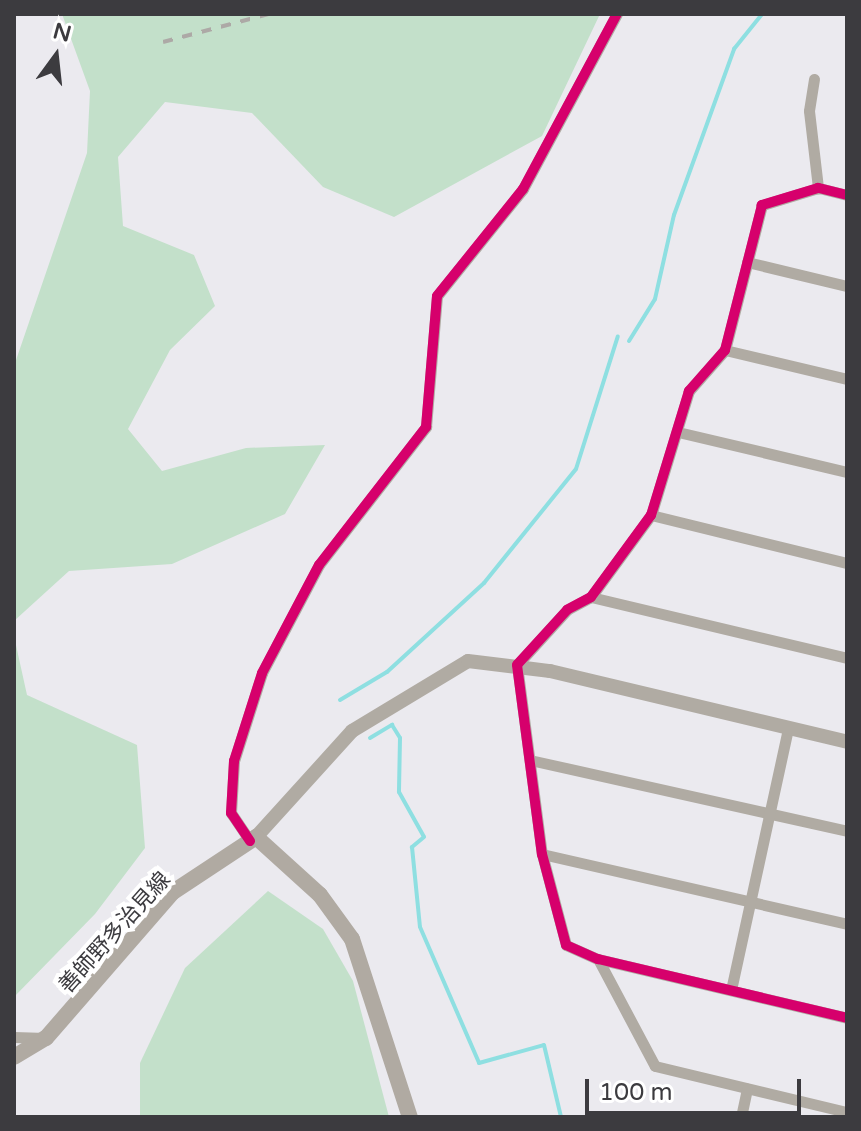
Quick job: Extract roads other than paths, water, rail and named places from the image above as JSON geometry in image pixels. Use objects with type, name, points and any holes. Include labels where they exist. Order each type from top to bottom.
[{"type":"main road","name":"善師野多治見線","points":[[14,1057],[46,1038],[173,892],[253,839]]},
{"type":"main road","points":[[253,839],[320,895],[352,939],[410,1117]]},
{"type":"street","points":[[617,14],[523,189],[437,296],[426,427],[319,565],[262,673],[241,722],[233,774],[233,823],[253,839],[336,744],[368,720],[468,661],[517,665],[847,742]]},
{"type":"street","points":[[814,79],[809,111],[818,188]]},
{"type":"street","points":[[517,665],[567,610],[591,597],[651,515],[689,391],[725,350],[762,205],[818,188],[847,195]]},
{"type":"street","points":[[747,262],[847,286]]},
{"type":"street","points":[[725,350],[847,379]]},
{"type":"street","points":[[678,432],[847,472]]},
{"type":"street","points":[[651,515],[847,563]]},
{"type":"street","points":[[591,597],[847,658]]},
{"type":"street","points":[[517,665],[542,854],[566,945],[598,959],[847,1018]]},
{"type":"street","points":[[731,990],[788,728]]},
{"type":"street","points":[[530,760],[847,831]]},
{"type":"street","points":[[542,854],[847,924]]},
{"type":"street","points":[[598,959],[643,1056],[655,1066],[847,1112]]},
{"type":"street","points":[[14,1037],[46,1038]]},
{"type":"street","points":[[741,1117],[747,1089]]},
{"type":"waterway","points":[[629,341],[655,299],[674,215],[734,49],[762,14]]},
{"type":"waterway","points":[[340,700],[387,672],[484,583],[576,469],[618,336]]},
{"type":"waterway","points":[[370,738],[392,725],[400,738],[399,792],[424,837],[412,847],[420,927],[479,1063],[544,1045],[561,1117]]},
{"type":"railway","points":[[163,42],[269,14]]}]
